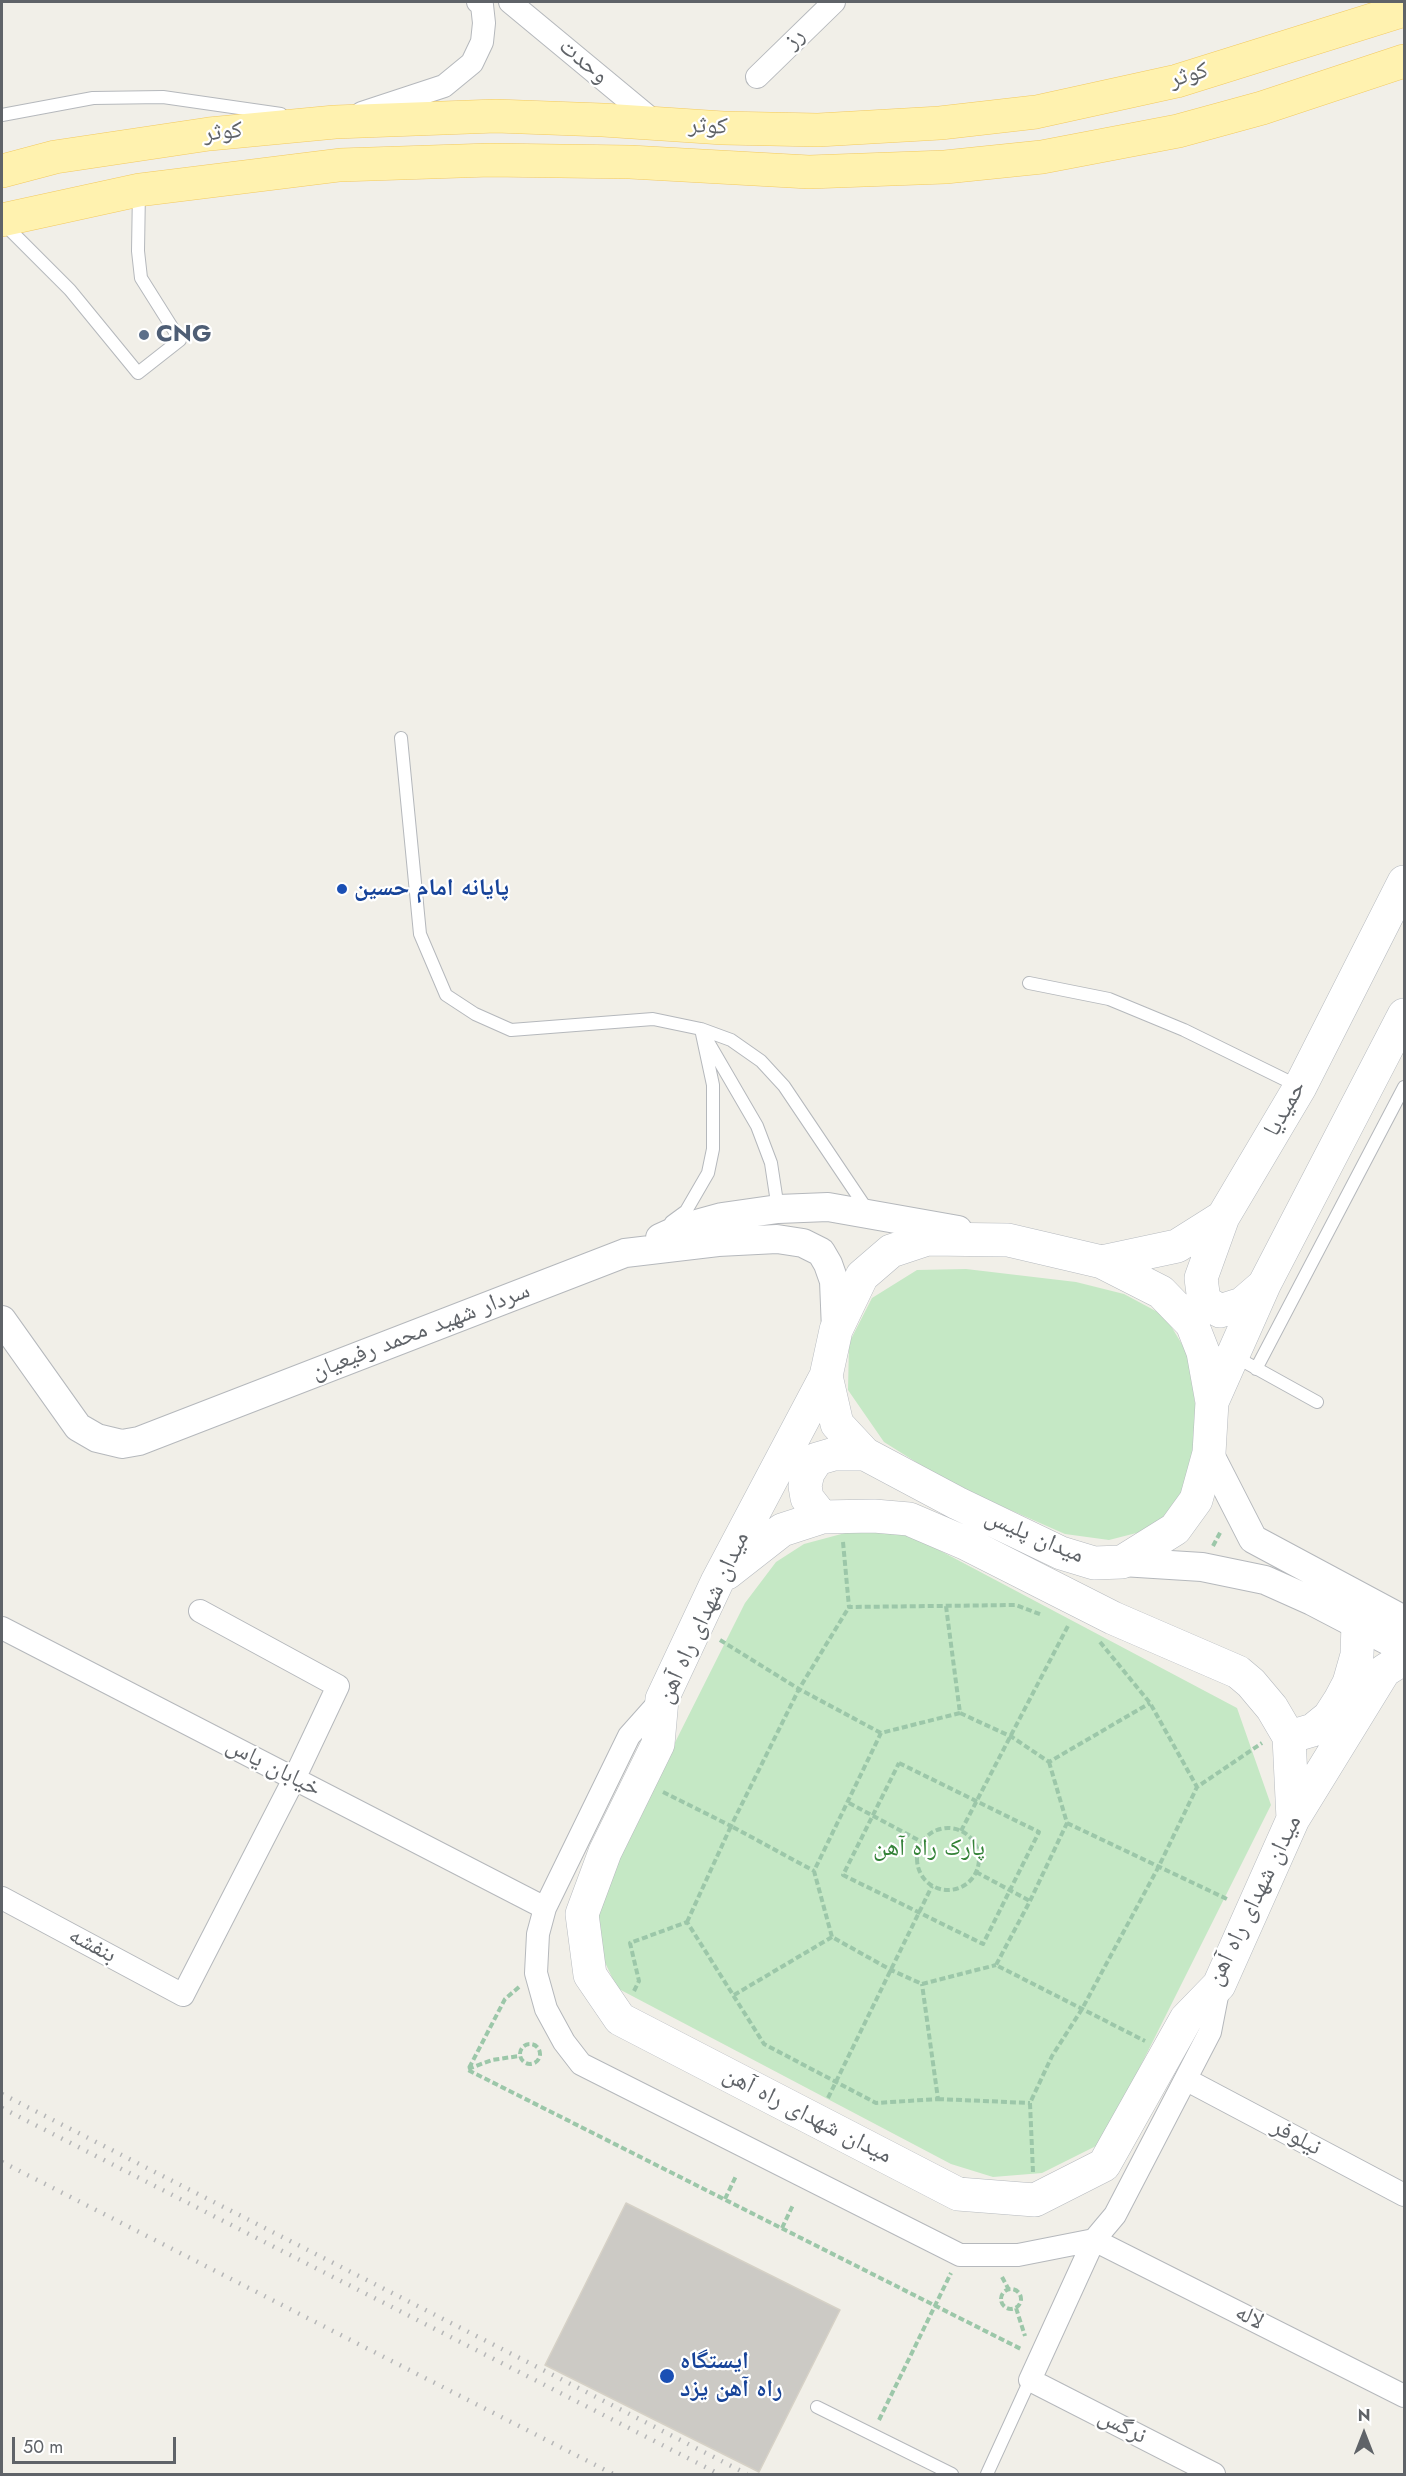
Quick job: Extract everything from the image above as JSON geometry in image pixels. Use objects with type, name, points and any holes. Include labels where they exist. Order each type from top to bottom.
[{"type":"main road","name":"کوثر","points":[[2,171],[55,157],[209,134],[335,122],[496,116],[723,128],[818,130],[940,123],[1036,112],[1177,81],[1404,10]]},
{"type":"main road","name":"کوثر","points":[[2,221],[139,190],[352,164],[490,160],[619,162],[808,172],[945,167],[1042,157],[1178,132],[1262,108],[1404,61]]},
{"type":"main road","name":"حمیدیا","points":[[1102,1262],[1177,1246],[1223,1217],[1300,1086],[1404,882]]},
{"type":"main road","points":[[1212,1402],[1244,1362],[1264,1285],[1404,1016]]},
{"type":"main road","points":[[1223,1217],[1200,1278],[1204,1301],[1220,1311],[1242,1304],[1264,1285]]},
{"type":"main road","name":"میدان پلیس","points":[[927,1239],[1008,1240],[1102,1262],[1161,1292],[1192,1324],[1203,1352],[1212,1402],[1209,1453],[1196,1500],[1175,1529],[1122,1562],[1094,1563],[1061,1553],[957,1503],[866,1454],[837,1424],[826,1376],[836,1330],[862,1276],[891,1251],[927,1239]]},
{"type":"main road","name":"میدان شهدای راه آهن","points":[[826,1376],[717,1582],[662,1699],[658,1744],[605,1852],[582,1914],[590,1975],[620,2019],[958,2194],[1035,2200],[1104,2165],[1186,2019],[1219,1985],[1293,1819],[1384,1671],[1404,1658]]},
{"type":"main road","points":[[831,1516],[811,1506],[805,1486],[808,1473],[817,1459],[834,1454],[866,1454]]},
{"type":"main road","points":[[717,1582],[782,1530],[831,1516],[909,1519],[965,1543],[1071,1619],[1238,1672],[1262,1693],[1287,1732],[1293,1819]]},
{"type":"main road","points":[[1287,1732],[1313,1730],[1329,1717],[1349,1683],[1357,1655],[1358,1624]]},
{"type":"street","points":[[335,122],[444,86],[472,63],[482,42],[484,23],[482,5],[478,2]]},
{"type":"street","name":"وحدت","points":[[510,2],[656,123]]},
{"type":"street","name":"رز","points":[[757,77],[834,2]]},
{"type":"street","points":[[625,1253],[682,1228],[722,1216],[778,1209],[828,1207],[1008,1240]]},
{"type":"street","name":"سردار شهید محمد رفیعیان","points":[[2,1320],[78,1427],[97,1438],[122,1444],[139,1441],[625,1253],[718,1242],[777,1239],[803,1244],[821,1252],[828,1264],[834,1281],[836,1330]]},
{"type":"street","points":[[1209,1453],[1253,1539],[1404,1620]]},
{"type":"street","points":[[1122,1562],[1202,1567],[1265,1580],[1404,1648]]},
{"type":"street","points":[[200,1611],[338,1686],[294,1779]]},
{"type":"street","name":"خیابان یاس","points":[[2,1628],[545,1908]]},
{"type":"street","points":[[662,1699],[629,1736],[545,1908],[537,1934],[536,1973],[546,2009],[564,2042],[581,2064],[960,2255],[1018,2255],[1094,2240]]},
{"type":"street","name":"بنفشه","points":[[2,1898],[183,1995],[294,1779]]},
{"type":"street","points":[[1030,2380],[1094,2240],[1115,2215],[1210,2032],[1219,1985]]},
{"type":"street","name":"نیلوفر","points":[[1186,2080],[1404,2195]]},
{"type":"street","name":"لاله","points":[[1094,2240],[1404,2396]]},
{"type":"street","name":"نرگس","points":[[1030,2380],[1214,2475]]},
{"type":"lane","points":[[2,115],[93,98],[163,97],[335,122]]},
{"type":"lane","points":[[2,221],[70,290],[138,373],[180,340],[141,278],[138,251],[139,190]]},
{"type":"lane","points":[[401,738],[420,934],[446,995],[475,1014],[511,1030],[653,1020],[701,1029],[731,1040],[761,1061],[784,1086],[869,1213]]},
{"type":"lane","points":[[1029,983],[1109,999],[1184,1030],[1300,1086]]},
{"type":"lane","points":[[701,1029],[757,1126],[771,1163],[778,1209]]},
{"type":"lane","points":[[625,1253],[686,1211],[708,1173],[713,1149],[713,1085],[701,1029]]},
{"type":"lane","points":[[1317,1402],[1244,1362],[1404,1087]]},
{"type":"lane","points":[[987,2475],[1030,2380]]},
{"type":"lane","points":[[817,2407],[952,2475]]},
{"type":"path","points":[[1202,1567],[1235,1504]]},
{"type":"path","points":[[620,2019],[639,1981],[630,1943],[687,1922],[731,1826],[799,1689],[849,1607],[831,1516]]},
{"type":"path","points":[[849,1607],[1016,1605],[1047,1617]]},
{"type":"path","points":[[946,1606],[960,1713]]},
{"type":"path","points":[[962,1831],[1071,1619]]},
{"type":"path","points":[[696,1626],[799,1689],[881,1733],[960,1713],[1012,1737],[1048,1762],[1067,1823],[996,1965]]},
{"type":"path","points":[[1100,1642],[1150,1703],[1197,1787]]},
{"type":"path","points":[[1048,1762],[1150,1703]]},
{"type":"path","points":[[1035,2200],[1030,2103],[1052,2056],[1082,2009],[1159,1866],[1197,1787],[1287,1732]]},
{"type":"path","points":[[881,1733],[814,1871],[832,1937],[891,1970],[922,1984],[996,1965],[1167,2052]]},
{"type":"path","points":[[899,1763],[1039,1832],[983,1944],[843,1875],[873,1815],[899,1763]]},
{"type":"path","points":[[642,1780],[814,1871]]},
{"type":"path","points":[[849,1803],[922,1842]]},
{"type":"path","points":[[1067,1823],[1252,1910]]},
{"type":"path","points":[[942,1828],[957,1828],[970,1836],[979,1849],[980,1864],[974,1879],[962,1888],[946,1891],[932,1886],[921,1876],[916,1861],[922,1842],[928,1834],[942,1828]]},
{"type":"path","points":[[976,1872],[1030,1900]]},
{"type":"path","points":[[817,2120],[932,1886]]},
{"type":"path","points":[[687,1922],[764,2044],[836,2082],[876,2103],[938,2099],[1030,2103]]},
{"type":"path","points":[[734,1995],[832,1937]]},
{"type":"path","points":[[468,2070],[505,1999],[536,1973]]},
{"type":"path","points":[[922,1984],[938,2099]]},
{"type":"path","points":[[531,2043],[537,2046],[540,2052],[535,2063],[522,2062],[519,2056],[524,2044],[531,2043]]},
{"type":"path","points":[[468,2070],[492,2060],[519,2056]]},
{"type":"path","points":[[468,2070],[1027,2352]]},
{"type":"path","points":[[725,2199],[736,2176]]},
{"type":"path","points":[[782,2228],[793,2205]]},
{"type":"path","points":[[871,2434],[960,2255]]},
{"type":"path","points":[[1006,2290],[1019,2291],[1022,2297],[1021,2304],[1010,2310],[1004,2307],[1001,2302],[1006,2290]]},
{"type":"green space","points":[[966,1269],[1076,1282],[1124,1294],[1165,1316],[1189,1356],[1197,1419],[1188,1490],[1156,1528],[1109,1540],[1065,1534],[951,1484],[884,1442],[848,1390],[849,1343],[872,1298],[917,1270]]},
{"type":"green space","name":"پارک راه آهن","points":[[875,1525],[920,1540],[1237,1708],[1271,1805],[1118,2111],[1096,2146],[1042,2173],[993,2177],[951,2164],[617,1988],[601,1954],[597,1910],[611,1870],[745,1603],[776,1562],[804,1544]]},
{"type":"building","name":"ایستگاه راه آهن یزد","points":[[626,2203],[840,2310],[759,2472],[545,2365]]},
{"type":"railway","points":[[2,2094],[747,2474]]},
{"type":"railway","points":[[2,2108],[719,2474]]},
{"type":"railway","points":[[2,2162],[613,2474]]},
{"type":"place","name":"CNG","points":[[144,335]]},
{"type":"place","name":"پایانه امام حسین","points":[[342,889]]},
{"type":"place","name":"ایستگاه راه آهن یزد","points":[[667,2376]]}]
